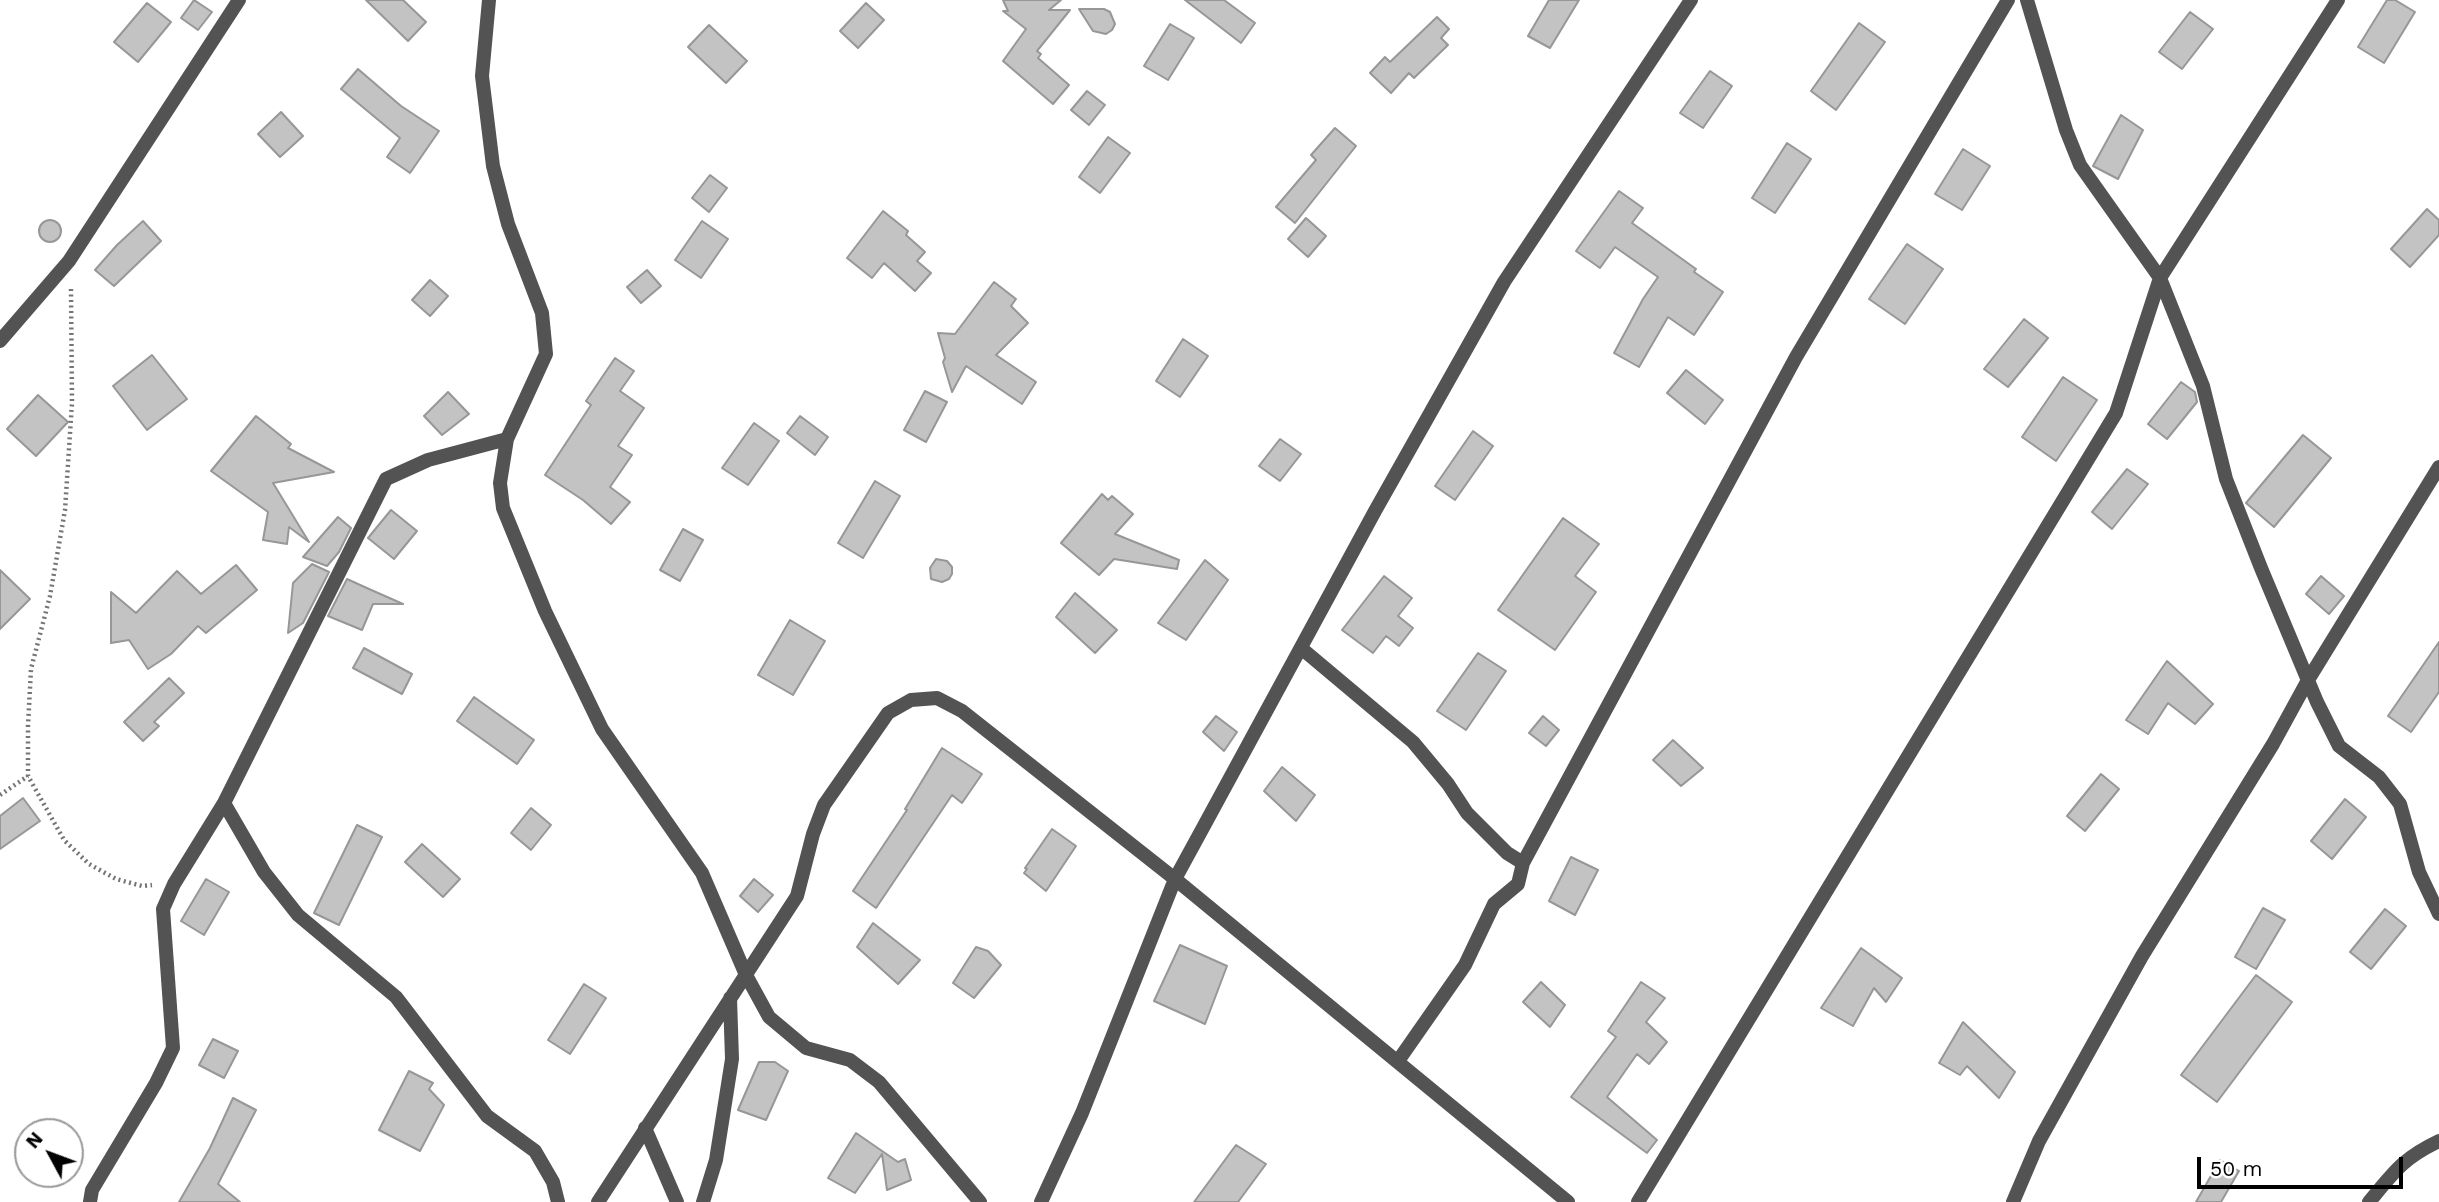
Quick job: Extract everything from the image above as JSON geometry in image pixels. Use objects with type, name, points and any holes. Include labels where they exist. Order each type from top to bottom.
[{"type":"street","points":[[0,341],[68,261],[239,0]]},
{"type":"street","points":[[489,0],[482,76],[493,166],[508,224],[542,313],[546,354],[507,439],[500,483],[503,508],[545,611],[602,729],[702,873],[746,975],[769,1017],[806,1048],[850,1060],[879,1082],[980,1202]]},
{"type":"street","points":[[1041,1202],[1082,1113],[1175,879],[1504,282],[1690,0]]},
{"type":"street","points":[[1398,1061],[1465,965],[1494,904],[1518,884],[1523,863],[1796,358],[2008,0]]},
{"type":"street","points":[[2027,0],[2066,130],[2080,165],[2160,278],[2203,386],[2226,479],[2308,680],[2339,746],[2379,777],[2400,804],[2419,872],[2439,914]]},
{"type":"street","points":[[1638,1202],[2116,413],[2160,278],[2337,0]]},
{"type":"street","points":[[90,1202],[92,1190],[156,1083],[173,1048],[163,909],[174,884],[224,803],[386,479],[428,460],[507,439]]},
{"type":"street","points":[[2013,1202],[2039,1141],[2142,956],[2439,467]]},
{"type":"street","points":[[1301,648],[1413,742],[1448,784],[1467,813],[1507,853],[1523,863]]},
{"type":"street","points":[[598,1202],[797,896],[813,834],[824,805],[888,713],[911,700],[937,698],[962,711],[1175,879],[1569,1202]]},
{"type":"street","points":[[224,803],[264,872],[298,915],[396,998],[487,1116],[535,1151],[553,1181],[558,1202]]},
{"type":"street","points":[[702,1202],[716,1160],[732,1059],[730,998]]},
{"type":"street","points":[[645,1128],[677,1202]]},
{"type":"street","points":[[2370,1202],[2403,1161],[2439,1141]]},
{"type":"path","points":[[68,261],[72,403],[65,510],[50,596],[31,669],[28,776],[64,839],[89,864],[116,879],[142,886],[174,884]]},
{"type":"path","points":[[0,795],[28,776]]},
{"type":"building","points":[[194,0],[212,12],[198,30],[181,18]]},
{"type":"building","points":[[366,0],[403,0],[426,22],[408,41]]},
{"type":"building","points":[[1003,0],[1061,0],[1049,10],[1070,10],[1037,51],[1041,54],[1038,58],[1069,85],[1053,104],[1003,61],[1026,29],[1003,11],[1008,11]]},
{"type":"building","points":[[1185,0],[1224,0],[1255,23],[1241,43]]},
{"type":"building","points":[[1549,0],[1579,0],[1550,48],[1528,36]]},
{"type":"building","points":[[2387,0],[2395,0],[2415,12],[2384,63],[2358,47]]},
{"type":"building","points":[[147,3],[171,22],[138,62],[114,42]]},
{"type":"building","points":[[866,3],[884,20],[858,48],[840,31]]},
{"type":"building","points":[[1079,9],[1104,9],[1110,12],[1115,24],[1112,30],[1106,34],[1093,31]]},
{"type":"building","points":[[2190,12],[2213,29],[2182,69],[2159,52]]},
{"type":"building","points":[[1437,17],[1449,29],[1441,38],[1448,45],[1414,78],[1409,73],[1391,93],[1370,73],[1385,57],[1390,62]]},
{"type":"building","points":[[1859,23],[1885,42],[1836,110],[1811,91]]},
{"type":"building","points":[[1170,24],[1194,38],[1168,80],[1144,66]]},
{"type":"building","points":[[709,25],[747,61],[726,83],[688,47]]},
{"type":"building","points":[[358,69],[401,106],[439,131],[410,173],[387,157],[400,138],[341,89]]},
{"type":"building","points":[[1710,71],[1732,86],[1703,128],[1680,113]]},
{"type":"building","points":[[1087,91],[1105,105],[1089,125],[1071,110]]},
{"type":"building","points":[[281,112],[303,136],[280,157],[258,134]]},
{"type":"building","points":[[2121,115],[2143,130],[2118,179],[2093,166]]},
{"type":"building","points":[[1335,128],[1356,146],[1295,223],[1276,207],[1316,160],[1311,155]]},
{"type":"building","points":[[1108,137],[1130,153],[1100,193],[1079,177]]},
{"type":"building","points":[[1787,143],[1811,159],[1775,213],[1752,198]]},
{"type":"building","points":[[1963,149],[1990,166],[1962,210],[1935,194]]},
{"type":"building","points":[[710,175],[727,188],[709,212],[692,198]]},
{"type":"building","points":[[1619,191],[1643,208],[1632,223],[1723,292],[1694,335],[1668,317],[1639,367],[1614,353],[1658,277],[1615,247],[1600,268],[1576,251]]},
{"type":"building","points":[[2427,209],[2439,220],[2439,235],[2410,267],[2391,249]]},
{"type":"building","points":[[883,211],[908,231],[906,235],[925,252],[917,261],[931,273],[915,291],[884,263],[872,278],[847,258]]},
{"type":"building","points":[[1306,218],[1326,236],[1308,257],[1288,239]]},
{"type":"building","points":[[46,220],[54,220],[61,227],[61,235],[54,242],[46,242],[39,235],[39,227]]},
{"type":"building","points":[[143,221],[161,241],[114,286],[95,270]]},
{"type":"building","points":[[702,221],[728,239],[701,278],[675,260]]},
{"type":"building","points":[[1907,244],[1943,269],[1905,324],[1869,299]]},
{"type":"building","points":[[647,270],[661,286],[641,303],[627,287]]},
{"type":"building","points":[[430,280],[448,296],[430,316],[412,300]]},
{"type":"building","points":[[994,282],[1016,299],[1011,306],[1028,323],[996,355],[1036,382],[1022,404],[966,366],[952,392],[943,362],[945,358],[938,333],[955,334]]},
{"type":"building","points":[[2024,319],[2048,338],[2008,387],[1984,369]]},
{"type":"building","points":[[1183,339],[1208,356],[1180,397],[1156,381]]},
{"type":"building","points":[[152,355],[187,399],[147,430],[113,386]]},
{"type":"building","points":[[615,358],[634,371],[620,391],[644,408],[618,446],[632,455],[610,487],[630,502],[611,524],[583,500],[545,475],[591,405],[586,401]]},
{"type":"building","points":[[1686,370],[1723,400],[1705,424],[1667,393]]},
{"type":"building","points":[[2063,377],[2097,400],[2056,461],[2022,437]]},
{"type":"building","points":[[2181,382],[2195,392],[2197,402],[2167,439],[2148,424]]},
{"type":"building","points":[[925,391],[947,402],[926,442],[904,430]]},
{"type":"building","points":[[448,392],[469,414],[442,435],[424,416]]},
{"type":"building","points":[[38,395],[68,422],[36,456],[7,429]]},
{"type":"building","points":[[256,416],[291,444],[288,448],[334,472],[273,483],[309,542],[289,527],[287,544],[263,540],[268,512],[211,471]]},
{"type":"building","points":[[800,416],[828,437],[815,455],[787,433]]},
{"type":"building","points":[[754,423],[779,441],[748,485],[722,468]]},
{"type":"building","points":[[1473,431],[1493,446],[1455,500],[1435,486]]},
{"type":"building","points":[[2303,435],[2331,458],[2274,527],[2246,503]]},
{"type":"building","points":[[1280,439],[1301,454],[1280,481],[1259,466]]},
{"type":"building","points":[[2127,469],[2148,484],[2112,529],[2092,512]]},
{"type":"building","points":[[875,481],[900,496],[863,558],[838,543]]},
{"type":"building","points":[[1102,494],[1108,500],[1112,496],[1133,514],[1115,534],[1179,560],[1177,569],[1114,559],[1099,575],[1061,543]]},
{"type":"building","points":[[391,510],[417,531],[394,559],[368,538]]},
{"type":"building","points":[[338,517],[351,528],[339,552],[327,566],[303,557]]},
{"type":"building","points":[[1563,518],[1599,544],[1575,576],[1596,592],[1555,650],[1498,610]]},
{"type":"building","points":[[683,529],[703,540],[680,581],[660,570]]},
{"type":"building","points":[[936,559],[947,561],[952,567],[949,579],[942,582],[931,579],[930,568]]},
{"type":"building","points":[[1205,560],[1228,580],[1186,640],[1158,623]]},
{"type":"building","points":[[312,564],[329,572],[303,623],[288,633],[293,583]]},
{"type":"building","points":[[236,565],[257,590],[206,633],[198,626],[171,654],[148,669],[129,640],[111,643],[111,592],[136,613],[177,571],[201,594]]},
{"type":"building","points":[[0,570],[30,599],[0,629]]},
{"type":"building","points":[[1384,576],[1412,598],[1398,616],[1413,628],[1399,646],[1386,636],[1373,653],[1342,630]]},
{"type":"building","points":[[2321,576],[2344,596],[2329,614],[2306,594]]},
{"type":"building","points":[[347,579],[403,604],[373,604],[362,630],[328,616]]},
{"type":"building","points":[[1075,593],[1117,630],[1095,653],[1056,617]]},
{"type":"building","points":[[790,620],[825,641],[793,695],[758,675]]},
{"type":"building","points":[[2439,642],[2439,692],[2411,732],[2388,716]]},
{"type":"building","points":[[364,648],[412,674],[402,694],[353,668]]},
{"type":"building","points":[[1478,653],[1506,671],[1466,730],[1437,711]]},
{"type":"building","points":[[2167,661],[2213,704],[2195,724],[2168,703],[2148,734],[2126,720]]},
{"type":"building","points":[[169,678],[184,693],[154,722],[159,726],[143,741],[124,722]]},
{"type":"building","points":[[474,697],[534,740],[517,764],[457,721]]},
{"type":"building","points":[[1216,716],[1237,732],[1224,751],[1203,732]]},
{"type":"building","points":[[1543,716],[1559,730],[1546,746],[1529,733]]},
{"type":"building","points":[[1673,740],[1703,768],[1681,786],[1653,760]]},
{"type":"building","points":[[942,748],[982,774],[962,803],[952,795],[876,908],[853,891],[907,810],[905,809]]},
{"type":"building","points":[[1282,767],[1315,795],[1296,821],[1264,791]]},
{"type":"building","points":[[2101,774],[2119,789],[2085,831],[2067,816]]},
{"type":"building","points":[[23,798],[40,821],[0,849],[0,816]]},
{"type":"building","points":[[2345,799],[2366,817],[2332,859],[2311,841]]},
{"type":"building","points":[[531,808],[551,825],[531,850],[511,833]]},
{"type":"building","points":[[357,825],[382,837],[339,925],[314,913]]},
{"type":"building","points":[[1052,829],[1076,846],[1046,891],[1024,873]]},
{"type":"building","points":[[422,844],[460,879],[443,897],[405,862]]},
{"type":"building","points":[[1571,857],[1598,870],[1575,915],[1549,901]]},
{"type":"building","points":[[206,879],[229,892],[204,935],[181,921]]},
{"type":"building","points":[[754,879],[773,895],[758,912],[740,896]]},
{"type":"building","points":[[2263,908],[2285,920],[2256,969],[2235,957]]},
{"type":"building","points":[[2385,909],[2406,926],[2371,969],[2350,952]]},
{"type":"building","points":[[873,923],[920,960],[898,984],[857,947]]},
{"type":"building","points":[[1180,945],[1227,966],[1205,1024],[1154,1001]]},
{"type":"building","points":[[976,947],[988,951],[1001,965],[974,998],[953,983]]},
{"type":"building","points":[[1861,948],[1902,978],[1886,1002],[1874,988],[1853,1026],[1821,1008]]},
{"type":"building","points":[[2256,975],[2292,1002],[2217,1102],[2181,1075]]},
{"type":"building","points":[[1541,982],[1565,1005],[1550,1027],[1523,1002]]},
{"type":"building","points":[[1641,982],[1665,998],[1646,1022],[1667,1042],[1649,1064],[1637,1054],[1607,1097],[1657,1140],[1647,1153],[1571,1097],[1616,1037],[1608,1031]]},
{"type":"building","points":[[584,984],[606,998],[570,1054],[548,1040]]},
{"type":"building","points":[[1963,1022],[2015,1072],[1999,1098],[1967,1066],[1960,1075],[1939,1063]]},
{"type":"building","points":[[213,1039],[238,1051],[224,1078],[199,1065]]},
{"type":"building","points":[[759,1062],[775,1062],[788,1071],[766,1120],[738,1110]]},
{"type":"building","points":[[409,1071],[433,1083],[429,1089],[444,1105],[420,1151],[379,1130]]},
{"type":"building","points":[[233,1098],[256,1110],[218,1184],[240,1202],[179,1202],[210,1148]]},
{"type":"building","points":[[856,1133],[898,1162],[905,1159],[911,1180],[887,1190],[882,1154],[855,1193],[828,1178]]},
{"type":"building","points":[[1236,1145],[1266,1164],[1238,1202],[1194,1202]]},
{"type":"building","points":[[2220,1160],[2239,1171],[2221,1202],[2196,1202]]}]
